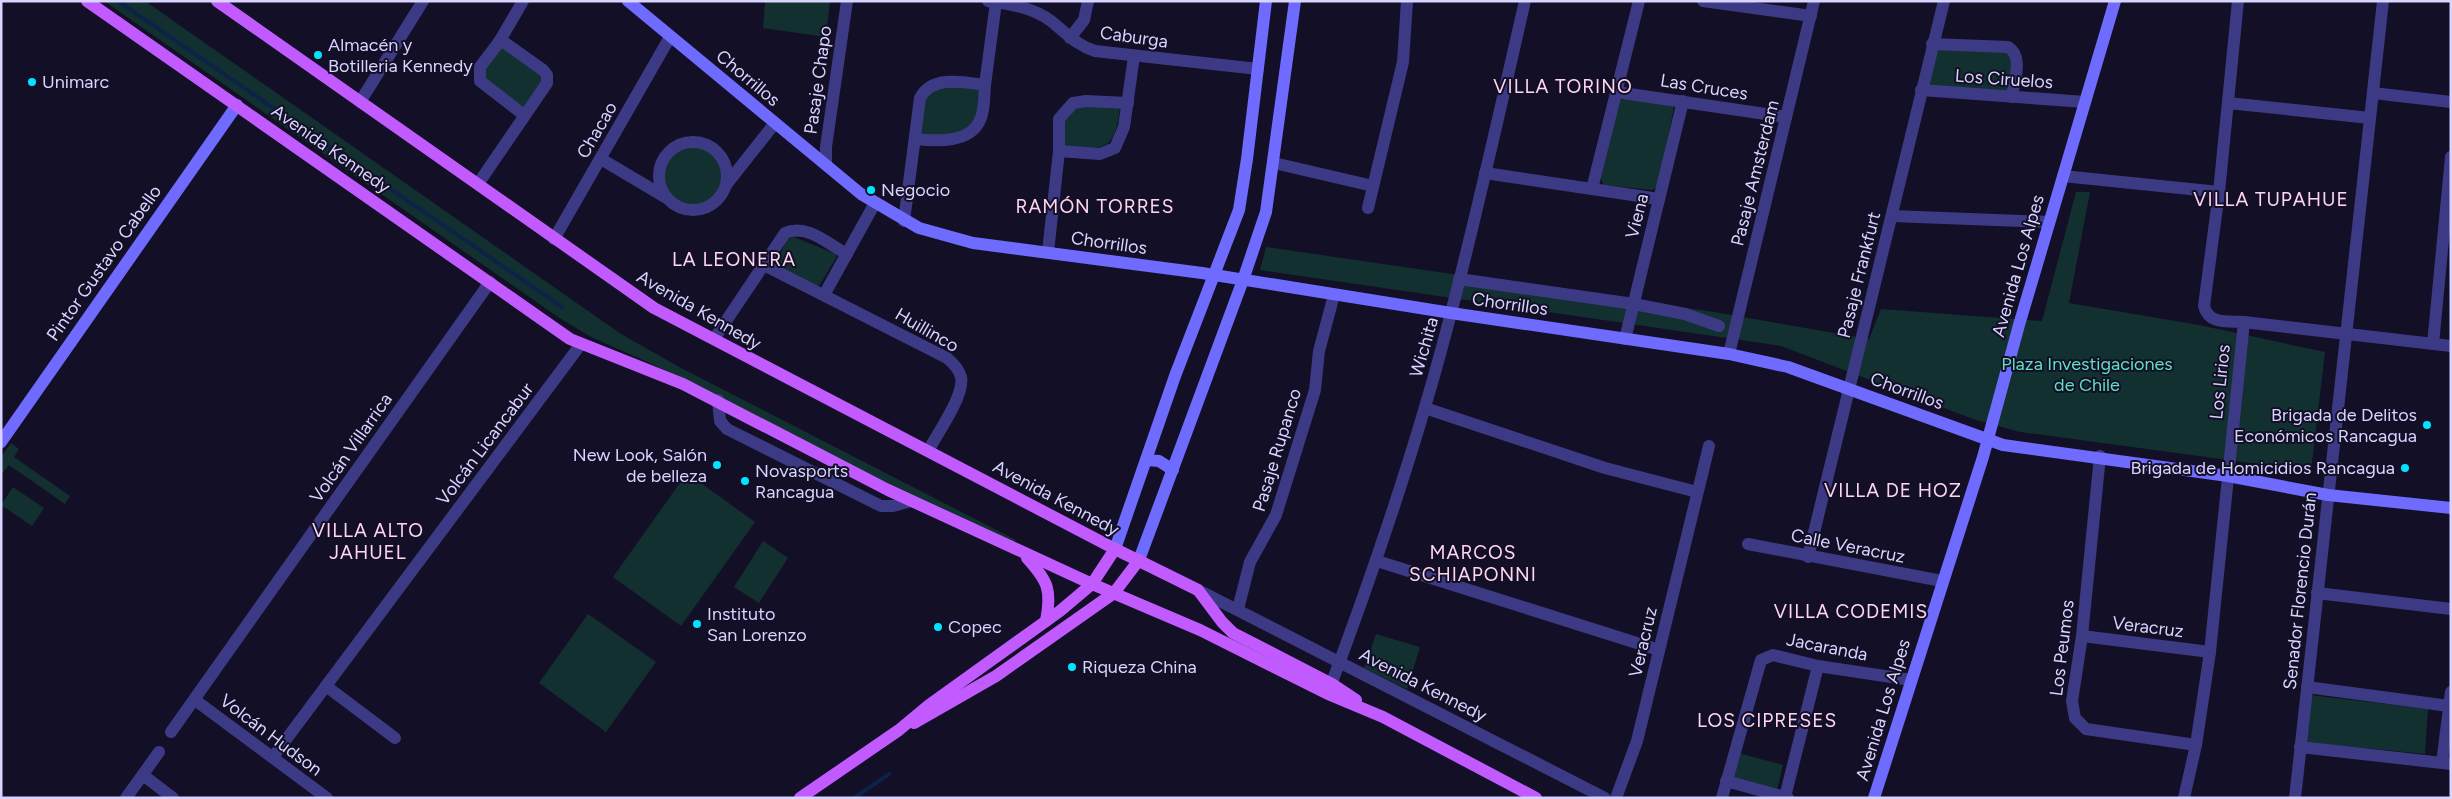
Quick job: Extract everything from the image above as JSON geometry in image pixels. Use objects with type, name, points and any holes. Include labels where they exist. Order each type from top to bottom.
[{"type":"main road","name":"Avenida Kennedy","points":[[87,1],[559,332],[581,344],[683,384],[718,400],[810,452],[1024,554],[1200,630],[1330,689]]},
{"type":"main road","name":"Avenida Kennedy","points":[[217,1],[654,308],[1115,549],[1198,590],[1222,622],[1233,632],[1330,689],[1536,798]]},
{"type":"main road","points":[[800,798],[899,730],[929,705],[1046,621],[1092,584],[1115,549]]},
{"type":"main road","points":[[1024,554],[1046,581],[1049,604],[1046,621]]},
{"type":"main road","points":[[899,730],[934,713],[996,676],[1114,593],[1139,560]]},
{"type":"street","points":[[360,102],[423,1]]},
{"type":"street","points":[[522,1],[499,42],[480,67],[480,82],[524,115]]},
{"type":"street","name":"Chorrillos","points":[[628,1],[875,203],[904,221],[951,238],[1214,275],[1451,313],[1729,354],[1788,367],[1988,440],[2023,448],[2100,456],[2228,476],[2328,495],[2451,508]]},
{"type":"street","name":"Pasaje Chapo","points":[[826,164],[826,147],[846,1]]},
{"type":"street","points":[[1070,38],[1084,20],[1088,1]]},
{"type":"street","points":[[1115,549],[1175,376],[1242,197],[1266,1]]},
{"type":"street","points":[[1139,560],[1243,280],[1268,204],[1295,1]]},
{"type":"street","points":[[1368,208],[1403,62],[1404,17],[1407,1]]},
{"type":"street","name":"Wichita","points":[[1330,689],[1377,561],[1425,408],[1451,313],[1525,1]]},
{"type":"street","points":[[1592,189],[1638,1]]},
{"type":"street","points":[[1703,1],[1811,16]]},
{"type":"street","name":"Pasaje Amsterdam","points":[[1729,354],[1814,1]]},
{"type":"street","name":"Pasaje Frankfurt","points":[[1808,557],[1944,1]]},
{"type":"street","name":"Avenida Los Alpes","points":[[1874,798],[1988,440],[2049,222],[2115,1]]},
{"type":"street","name":"Los Lirios","points":[[2184,798],[2196,745],[2210,652],[2244,322],[2214,320],[2207,315],[2204,306],[2219,192],[2238,1]]},
{"type":"street","name":"Senador Florencio Durán","points":[[2295,798],[2383,1]]},
{"type":"street","points":[[915,138],[942,141],[960,136],[974,129],[981,116],[992,2]]},
{"type":"street","name":"Caburga","points":[[992,2],[1013,4],[1050,19],[1078,44],[1095,51],[1258,69]]},
{"type":"street","name":"Chacao","points":[[554,239],[670,37]]},
{"type":"street","points":[[478,184],[547,83],[547,75],[543,70],[505,43],[499,42]]},
{"type":"street","points":[[1932,44],[2008,47],[2014,50],[2018,58],[2012,97]]},
{"type":"street","points":[[1059,151],[1100,154],[1115,148],[1124,127],[1134,56]]},
{"type":"street","points":[[904,221],[920,98],[928,86],[939,82],[985,85]]},
{"type":"street","name":"Los Ciruelos","points":[[1921,90],[2085,102]]},
{"type":"street","name":"Las Cruces","points":[[1616,92],[1786,117]]},
{"type":"street","points":[[2373,92],[2451,102]]},
{"type":"street","points":[[1048,252],[1059,151],[1059,119],[1073,103],[1086,101],[1128,103]]},
{"type":"street","name":"Viena","points":[[1626,339],[1683,101]]},
{"type":"street","points":[[2228,103],[2370,118]]},
{"type":"street","name":"Pintor Gustavo Cabello","points":[[1,442],[238,106]]},
{"type":"street","points":[[601,159],[682,208],[700,210],[716,201],[726,185],[775,123]]},
{"type":"street","points":[[667,198],[661,189],[660,167],[668,153],[680,143],[702,142],[720,154],[725,164],[726,185]]},
{"type":"street","points":[[2433,344],[2447,242],[2451,157]]},
{"type":"street","points":[[1274,163],[1373,186]]},
{"type":"street","points":[[1484,173],[1659,199]]},
{"type":"street","points":[[2063,176],[2219,192]]},
{"type":"street","points":[[824,294],[875,203]]},
{"type":"street","points":[[1892,216],[2049,222]]},
{"type":"street","points":[[714,339],[785,233],[793,229],[805,230],[847,254]]},
{"type":"street","name":"Huillinco","points":[[764,265],[947,358],[958,370],[961,378],[959,394],[928,452]]},
{"type":"street","points":[[1459,279],[1634,304],[1685,314],[1719,326]]},
{"type":"street","name":"Volcán Villarrica","points":[[171,732],[490,282]]},
{"type":"street","name":"Pasaje Rupanco","points":[[1238,609],[1250,562],[1276,515],[1315,390],[1319,351],[1334,295]]},
{"type":"street","points":[[2244,322],[2451,346]]},
{"type":"street","name":"Volcán Licancabur","points":[[273,757],[581,344]]},
{"type":"street","points":[[718,400],[720,421],[727,429],[881,506],[894,506],[911,501]]},
{"type":"street","points":[[1425,408],[1605,468],[1697,492]]},
{"type":"street","name":"Veracruz","points":[[1616,798],[1638,742],[1709,446]]},
{"type":"street","name":"Los Peumos","points":[[2100,456],[2082,636],[2072,701],[2076,718],[2086,729],[2196,745]]},
{"type":"street","points":[[1146,460],[1159,461],[1172,470]]},
{"type":"street","name":"Calle Veracruz","points":[[1748,544],[1808,557],[1942,581]]},
{"type":"street","points":[[1377,561],[1659,650]]},
{"type":"street","name":"Avenida Kennedy","points":[[1198,590],[1605,798]]},
{"type":"street","points":[[2317,593],[2451,609]]},
{"type":"street","name":"Veracruz","points":[[2082,636],[2210,652]]},
{"type":"street","name":"Jacaranda","points":[[1722,798],[1761,660],[1773,655],[1818,666],[1912,680]]},
{"type":"street","points":[[1726,781],[1786,797],[1818,666]]},
{"type":"street","points":[[326,686],[395,738]]},
{"type":"street","points":[[2307,687],[2449,706]]},
{"type":"street","points":[[2300,748],[2446,764],[2451,692]]},
{"type":"street","name":"Volcán Hudson","points":[[195,700],[327,798]]},
{"type":"street","points":[[126,798],[159,752]]},
{"type":"street","points":[[143,775],[173,798]]},
{"type":"green space","points":[[104,1],[145,1],[621,334],[681,368],[1016,540],[1014,543],[923,506],[652,364],[591,337],[558,317]]},
{"type":"green space","points":[[765,1],[830,1],[826,37],[763,28]]},
{"type":"green space","points":[[500,45],[544,76],[523,110],[483,80],[483,68]]},
{"type":"green space","points":[[1935,45],[2006,51],[2019,61],[2010,91],[1928,91]]},
{"type":"green space","points":[[940,86],[980,88],[977,113],[972,123],[960,131],[920,135],[924,99]]},
{"type":"green space","points":[[1632,98],[1669,103],[1674,107],[1658,187],[1652,190],[1604,185],[1601,179],[1619,100]]},
{"type":"green space","points":[[1075,107],[1120,107],[1115,133],[1110,141],[1097,148],[1062,146],[1063,121]]},
{"type":"green space","points":[[687,147],[699,147],[714,155],[722,170],[722,182],[714,197],[699,205],[687,205],[672,197],[664,182],[664,170],[672,155]]},
{"type":"green space","name":"Plaza Investigaciones de Chile","points":[[2076,192],[2090,192],[2069,303],[2199,325],[2325,352],[2311,471],[2020,432],[1973,419],[1781,346],[1260,270],[1266,247],[1714,312],[1869,339],[1881,309],[2042,321]]},
{"type":"green space","points":[[794,237],[836,254],[836,258],[819,286],[774,268],[787,239]]},
{"type":"green space","points":[[11,443],[19,449],[14,457],[70,496],[65,504],[9,465],[1,475],[1,457]]},
{"type":"green space","points":[[687,473],[755,522],[681,626],[613,577]]},
{"type":"green space","points":[[13,487],[44,508],[32,526],[1,505]]},
{"type":"green space","points":[[763,541],[788,558],[759,603],[734,587]]},
{"type":"green space","points":[[588,614],[656,662],[606,732],[539,683]]},
{"type":"green space","points":[[1376,634],[1420,647],[1407,689],[1364,668]]},
{"type":"green space","points":[[2310,695],[2428,709],[2425,754],[2303,742]]},
{"type":"green space","points":[[1731,751],[1783,765],[1777,790],[1724,776]]},
{"type":"waterway","points":[[118,1],[562,307]]},
{"type":"waterway","points":[[854,798],[889,774]]},
{"type":"place","name":"Almacén y Botilleria Kennedy","points":[[318,55]]},
{"type":"place","name":"Unimarc","points":[[32,82]]},
{"type":"place","name":"Negocio","points":[[871,190]]},
{"type":"place","name":"Brigada de Delitos Económicos Rancagua","points":[[2427,425]]},
{"type":"place","name":"New Look, Salón de belleza","points":[[717,465]]},
{"type":"place","name":"Brigada de Homicidios Rancagua","points":[[2405,468]]},
{"type":"place","name":"Novasports Rancagua","points":[[745,481]]},
{"type":"place","name":"Instituto San Lorenzo","points":[[697,624]]},
{"type":"place","name":"Copec","points":[[938,627]]},
{"type":"place","name":"Riqueza China","points":[[1072,667]]},
{"type":"district","name":"VILLA TORINO","points":[[1563,86]]},
{"type":"district","name":"VILLA TUPAHUE","points":[[2271,199]]},
{"type":"district","name":"RAMÓN TORRES","points":[[1095,206]]},
{"type":"district","name":"LA LEONERA","points":[[734,259]]},
{"type":"district","name":"VILLA DE HOZ","points":[[1893,490]]},
{"type":"district","name":"VILLA ALTO JAHUEL","points":[[368,541]]},
{"type":"district","name":"MARCOS SCHIAPONNI","points":[[1473,563]]},
{"type":"district","name":"VILLA CODEMIS","points":[[1851,611]]},
{"type":"district","name":"LOS CIPRESES","points":[[1767,720]]}]
